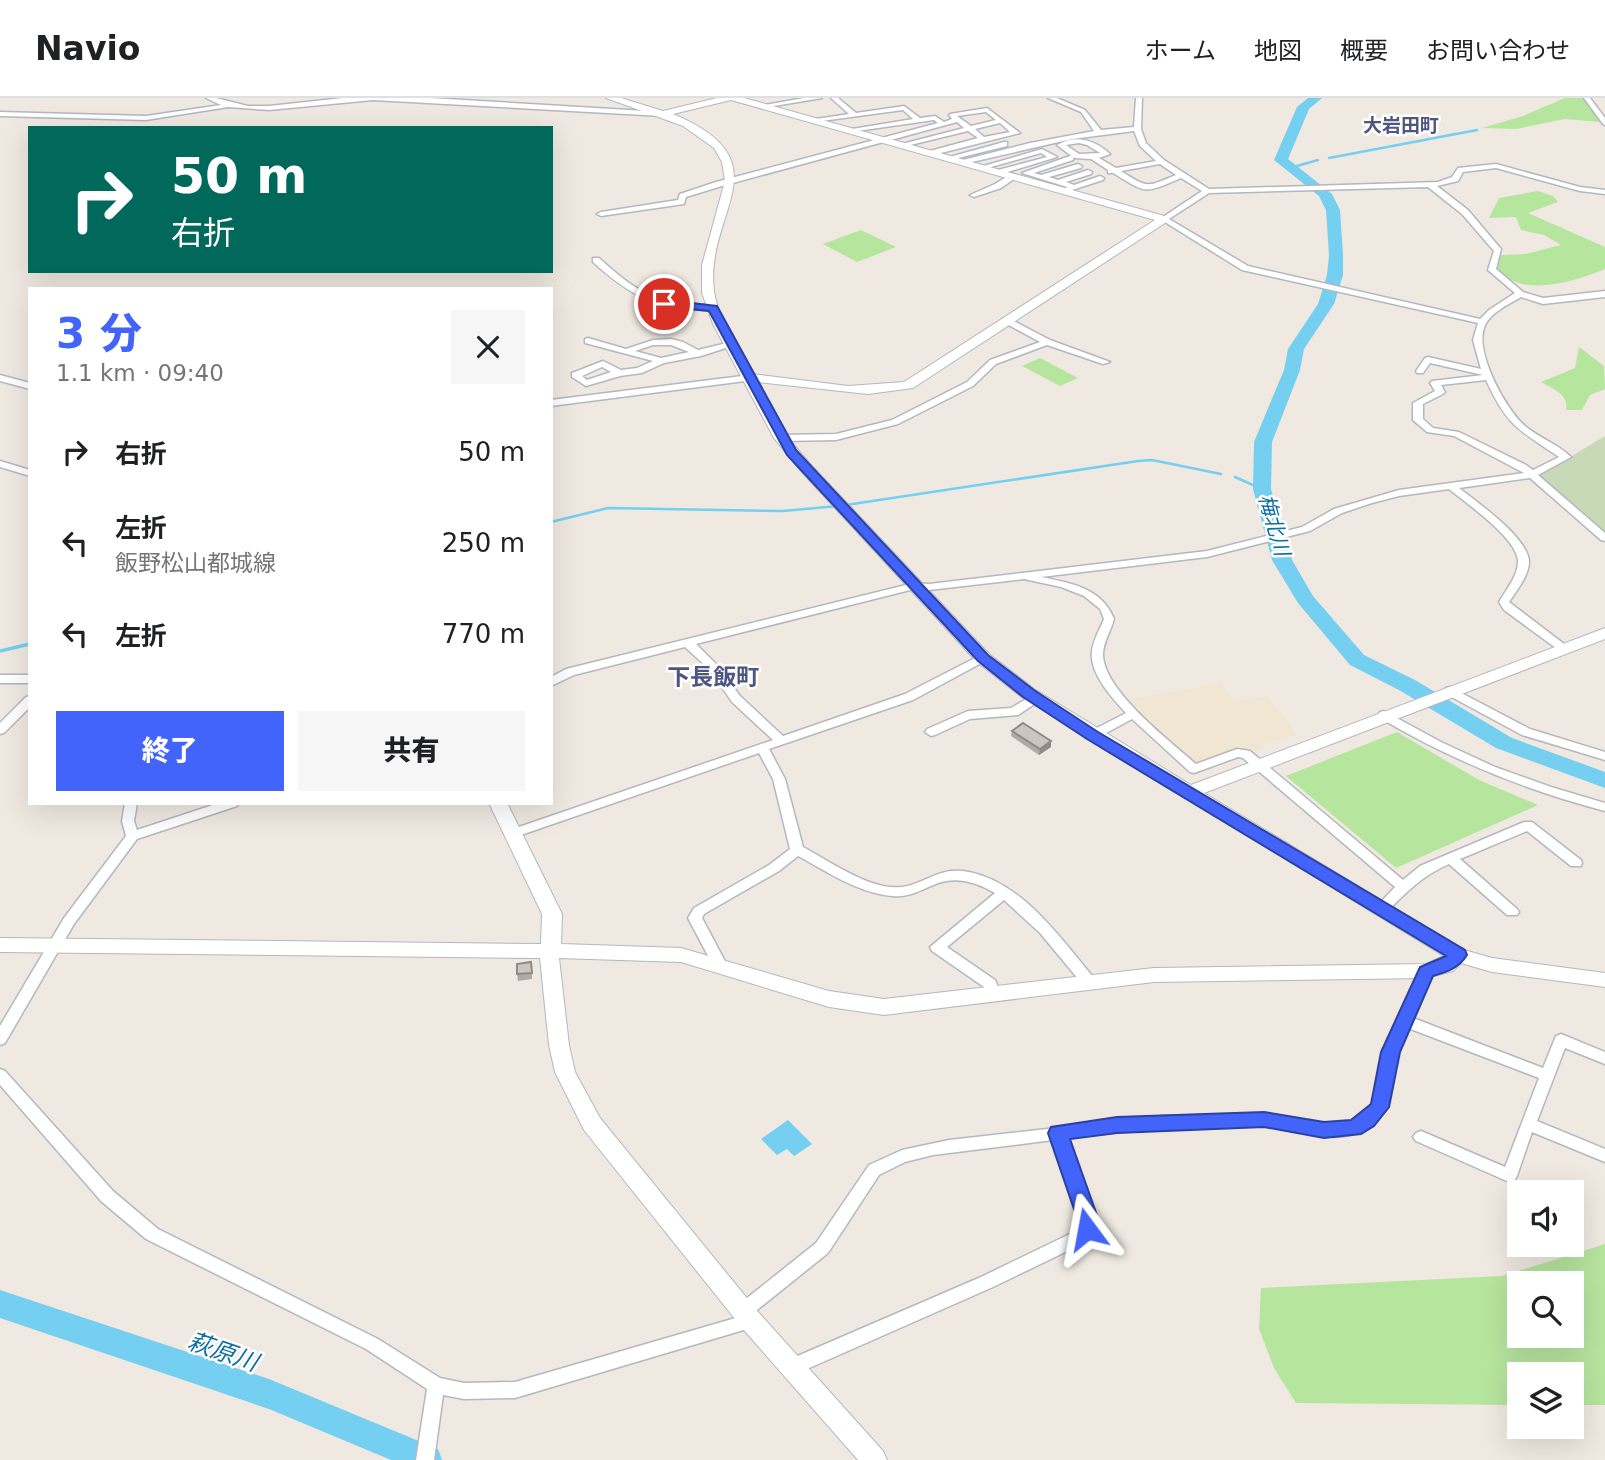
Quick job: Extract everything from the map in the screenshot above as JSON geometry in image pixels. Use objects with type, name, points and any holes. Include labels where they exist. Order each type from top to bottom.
[{"type":"street","points":[[209,98],[229,105],[259,108],[351,98],[422,99],[663,114],[731,98],[1014,176],[1066,186],[1100,178]]},
{"type":"street","points":[[611,98],[689,125],[716,144],[728,161],[730,181],[708,264],[708,293],[731,345],[781,438],[914,586],[983,658],[1035,698],[1093,735],[1458,955],[1492,965],[1605,980]]},
{"type":"street","points":[[762,106],[789,100],[819,98]]},
{"type":"street","points":[[834,98],[854,115]]},
{"type":"street","points":[[1051,98],[1083,111],[1098,131]]},
{"type":"street","points":[[1139,98],[1137,129],[1143,144],[1161,162],[1208,191],[1344,189],[1429,184],[1448,181],[1461,170],[1486,165],[1504,167],[1580,189],[1605,192]]},
{"type":"street","points":[[1587,98],[1605,123]]},
{"type":"street","points":[[0,114],[146,118],[229,105]]},
{"type":"street","points":[[816,121],[904,108],[918,120]]},
{"type":"street","points":[[933,153],[985,139],[1017,133],[987,110],[952,116],[985,139],[1015,149]]},
{"type":"street","points":[[850,131],[935,118],[943,124]]},
{"type":"street","points":[[868,135],[959,121]]},
{"type":"street","points":[[902,145],[967,127],[1001,121]]},
{"type":"street","points":[[601,214],[681,202],[683,195],[730,181],[943,124]]},
{"type":"street","points":[[918,149],[975,133],[1009,127]]},
{"type":"street","points":[[966,162],[1098,131],[1137,129]]},
{"type":"street","points":[[1093,157],[1106,154],[1089,142],[1074,139],[1061,145],[1077,156],[1093,157],[1111,171],[1143,188],[1151,188],[1181,175]]},
{"type":"street","points":[[950,158],[1000,143]]},
{"type":"street","points":[[984,167],[1042,151],[1053,157],[1001,172]]},
{"type":"street","points":[[1070,158],[1026,173],[1164,219],[1245,268],[1483,322]]},
{"type":"street","points":[[1111,171],[1161,162]]},
{"type":"street","points":[[1042,178],[1078,166]]},
{"type":"street","points":[[1066,186],[1088,172]]},
{"type":"street","points":[[974,195],[998,186],[1014,176]]},
{"type":"street","points":[[1429,184],[1465,212],[1495,244],[1498,251],[1492,270],[1520,295],[1550,301],[1605,294]]},
{"type":"street","points":[[1580,189],[1605,201]]},
{"type":"street","points":[[553,403],[750,377],[773,378],[845,391],[896,388],[924,377],[1208,191]]},
{"type":"street","points":[[596,260],[640,298],[678,306],[713,308]]},
{"type":"street","points":[[557,679],[914,586],[929,587],[1207,554],[1301,530],[1368,501],[1399,493],[1531,475],[1566,457],[1524,430],[1502,407],[1477,351],[1476,338],[1483,322],[1520,295]]},
{"type":"street","points":[[1008,321],[1048,342],[1106,362]]},
{"type":"street","points":[[698,354],[689,347],[655,340],[576,376],[586,383],[619,373],[639,372],[661,361],[698,354],[731,345]]},
{"type":"street","points":[[588,341],[661,361]]},
{"type":"street","points":[[781,438],[836,437],[895,422],[970,384],[993,362],[1048,342]]},
{"type":"street","points":[[1420,371],[1428,360],[1488,375]]},
{"type":"street","points":[[603,364],[619,373]]},
{"type":"street","points":[[1488,375],[1435,383],[1433,385],[1440,392],[1418,403],[1418,421],[1430,430],[1456,434],[1499,454],[1531,475],[1605,538]]},
{"type":"street","points":[[0,378],[28,385]]},
{"type":"street","points":[[0,464],[28,472]]},
{"type":"street","points":[[1451,486],[1515,542],[1523,555],[1523,567],[1504,602],[1508,608],[1564,649]]},
{"type":"street","points":[[1021,575],[1090,594],[1100,602],[1110,619],[1098,645],[1098,660],[1111,687],[1194,769],[1237,753],[1246,754],[1403,887]]},
{"type":"street","points":[[1190,792],[1384,715],[1605,633]]},
{"type":"street","points":[[688,643],[714,668],[736,699],[781,741]]},
{"type":"street","points":[[514,833],[909,697],[983,658]]},
{"type":"street","points":[[0,679],[28,679]]},
{"type":"street","points":[[1448,692],[1526,732],[1605,755]]},
{"type":"street","points":[[931,732],[968,715],[1014,712],[1035,698]]},
{"type":"street","points":[[0,730],[28,702]]},
{"type":"street","points":[[1093,735],[1135,713]]},
{"type":"street","points":[[1384,715],[1440,748],[1503,776],[1605,807]]},
{"type":"street","points":[[762,747],[779,779],[797,850],[868,887],[880,890],[903,892],[932,880],[957,875],[973,876],[1004,893],[1028,912],[1089,982]]},
{"type":"street","points":[[131,805],[128,821],[133,836]]},
{"type":"street","points":[[0,1039],[69,921],[133,836],[227,805]]},
{"type":"street","points":[[499,805],[552,914],[553,934],[549,952],[559,1045],[565,1072],[592,1124],[747,1316],[874,1460]]},
{"type":"street","points":[[1381,911],[1403,887],[1425,869],[1528,825],[1576,863]]},
{"type":"street","points":[[720,965],[695,918],[699,911],[774,868],[797,850]]},
{"type":"street","points":[[1451,858],[1512,912]]},
{"type":"street","points":[[994,994],[990,984],[937,947],[1004,893]]},
{"type":"street","points":[[0,945],[650,953],[681,956],[720,965],[857,1005],[914,1005],[1089,982],[1213,973],[1426,971],[1446,966],[1458,955]]},
{"type":"street","points":[[0,1075],[107,1196],[152,1234],[372,1344],[435,1393],[515,1390],[747,1316],[822,1248],[873,1170],[884,1163],[923,1151],[1117,1125],[1264,1119],[1324,1130],[1354,1128],[1367,1121],[1380,1107],[1391,1052],[1426,971]]},
{"type":"street","points":[[1405,1021],[1546,1075]]},
{"type":"street","points":[[1421,1137],[1509,1176],[1561,1040],[1605,1058]]},
{"type":"street","points":[[1528,1124],[1605,1156]]},
{"type":"street","points":[[792,1367],[987,1282],[1080,1237],[1087,1229],[1088,1221],[1058,1133]]},
{"type":"street","points":[[425,1460],[435,1393]]},
{"type":"shaded area","points":[[1221,683],[1234,701],[1268,696],[1297,735],[1264,743],[1265,747],[1253,751],[1240,750],[1198,765],[1128,700]]},
{"type":"green space","points":[[1565,98],[1584,98],[1600,122],[1565,119],[1516,129],[1482,128],[1523,116]]},
{"type":"green space","points":[[1538,191],[1553,196],[1558,202],[1528,213],[1605,247],[1605,269],[1550,285],[1522,284],[1498,271],[1496,265],[1501,255],[1526,254],[1561,245],[1544,235],[1521,230],[1516,217],[1489,218],[1499,198]]},
{"type":"green space","points":[[861,230],[896,247],[857,262],[823,244]]},
{"type":"green space","points":[[1579,347],[1604,366],[1605,389],[1590,395],[1582,410],[1566,410],[1563,396],[1541,382],[1575,368]]},
{"type":"green space","points":[[1040,358],[1078,378],[1060,386],[1022,366]]},
{"type":"green space","points":[[1605,436],[1605,533],[1539,476]]},
{"type":"green space","points":[[1397,732],[1479,780],[1538,805],[1396,868],[1286,776]]},
{"type":"green space","points":[[1605,1244],[1605,1405],[1584,1405],[1584,1362],[1507,1362],[1507,1405],[1296,1403],[1274,1368],[1259,1329],[1261,1288],[1507,1274],[1507,1348],[1584,1348],[1584,1271],[1518,1271],[1563,1257],[1584,1257],[1584,1251]]},
{"type":"water","points":[[788,1120],[812,1144],[794,1156],[787,1149],[777,1155],[761,1139]]},
{"type":"building","points":[[1023,723],[1051,741],[1040,749],[1012,731]]},
{"type":"building","points":[[531,962],[532,973],[517,974],[517,964]]},
{"type":"waterway","name":"梅北川","points":[[1316,98],[1303,107],[1281,160],[1325,194],[1333,210],[1335,275],[1326,304],[1296,349],[1292,370],[1263,442],[1262,489],[1282,560],[1305,599],[1357,660],[1407,685],[1504,743],[1605,780]]},
{"type":"waterway","points":[[1329,158],[1477,130]]},
{"type":"waterway","points":[[1290,168],[1318,160]]},
{"type":"waterway","points":[[846,505],[1138,461],[1152,460],[1221,474]]},
{"type":"waterway","points":[[1235,477],[1262,489]]},
{"type":"waterway","points":[[553,522],[608,508],[783,511],[838,506]]},
{"type":"waterway","points":[[0,651],[28,644]]},
{"type":"waterway","name":"萩原川","points":[[0,1304],[269,1394],[375,1436],[426,1460]]},
{"type":"district","name":"大岩田町","points":[[1401,125]]},
{"type":"district","name":"下長飯町","points":[[713,677]]},
{"type":"route","points":[[664,304],[713,308],[719,324],[791,452],[983,658],[1028,693],[1093,735],[1429,940],[1458,955],[1446,966],[1426,971],[1391,1052],[1380,1107],[1367,1121],[1354,1128],[1324,1130],[1264,1119],[1117,1125],[1058,1133],[1088,1221],[1087,1229]]}]
